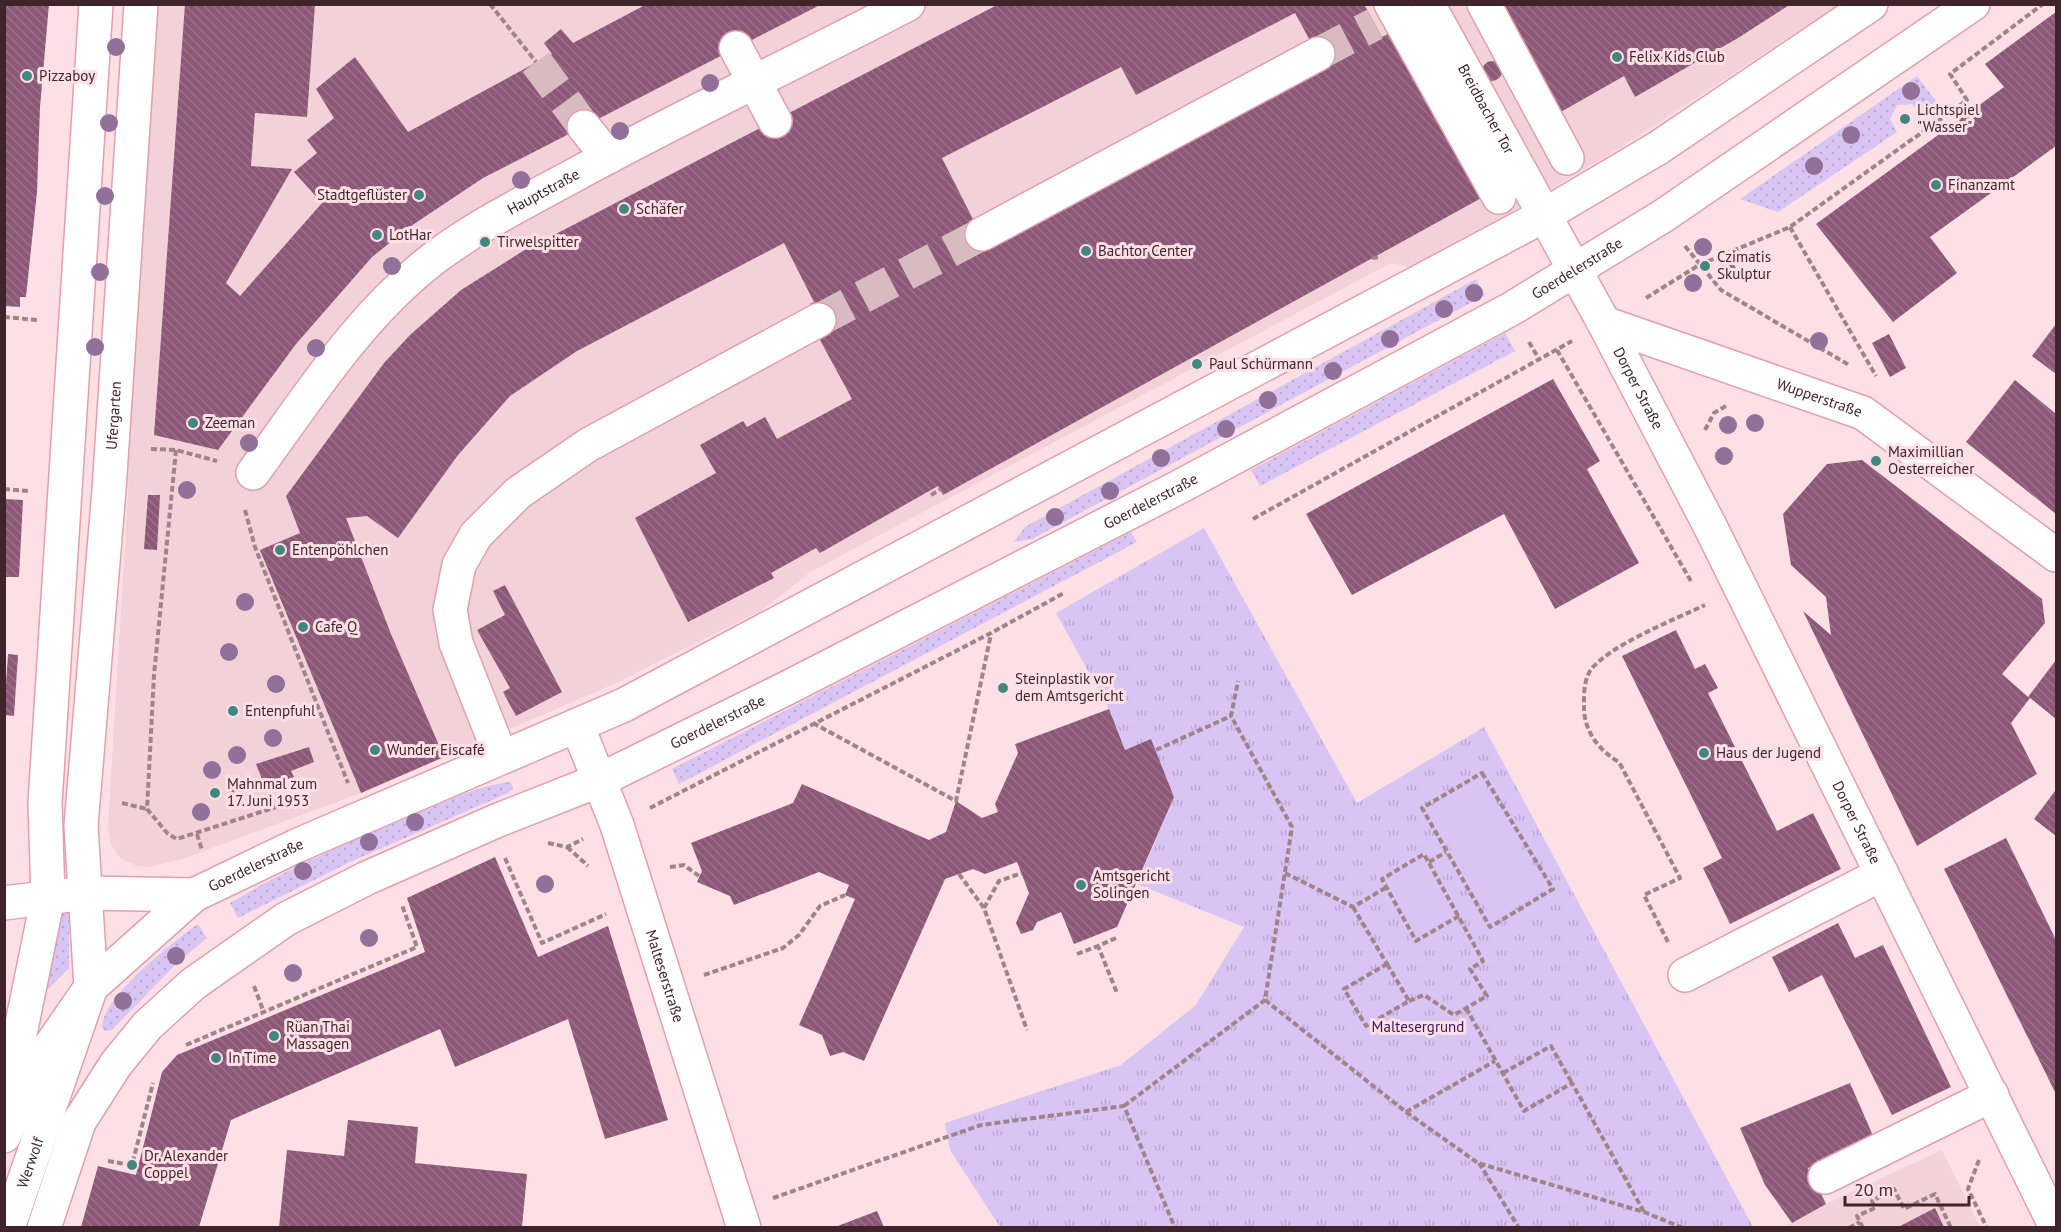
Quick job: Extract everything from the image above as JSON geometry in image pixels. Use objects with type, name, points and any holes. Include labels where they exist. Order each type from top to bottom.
[{"type":"street","points":[[4,1112],[48,897],[45,803],[96,4]]},
{"type":"street","name":"Ufergarten","points":[[86,893],[81,826],[109,490],[141,4]]},
{"type":"street","name":"Hauptstraße","points":[[253,473],[363,325],[424,266],[475,230],[608,157],[908,4]]},
{"type":"street","name":"Breidbacher Tor","points":[[1428,4],[1543,216]]},
{"type":"street","points":[[1484,4],[1567,158]]},
{"type":"street","name":"Goerdelerstraße","points":[[4,1136],[35,1068],[92,987],[194,895],[286,851],[624,705],[1543,216],[1658,148],[1871,4]]},
{"type":"street","name":"Goerdelerstraße","points":[[44,1227],[79,1122],[116,1064],[147,1026],[193,984],[286,919],[367,878],[496,821],[600,780],[785,689],[1179,487],[1511,309],[1664,216],[1973,4]]},
{"type":"street","name":"Breidbacher Tor","points":[[1393,11],[1499,197]]},
{"type":"street","points":[[736,48],[775,121]]},
{"type":"street","points":[[982,234],[1318,54]]},
{"type":"street","points":[[584,127],[608,157]]},
{"type":"street","points":[[1543,216],[1604,323]]},
{"type":"street","points":[[501,757],[456,644],[450,610],[459,565],[476,535],[518,493],[588,445],[819,320]]},
{"type":"street","name":"Wupperstraße","points":[[1604,323],[1863,413],[2056,555]]},
{"type":"street","name":"Dorper Straße","points":[[1604,323],[1710,526],[2056,1227]]},
{"type":"street","name":"Malteserstraße","points":[[577,725],[617,825],[744,1227]]},
{"type":"street","points":[[1685,975],[1882,874]]},
{"type":"street","points":[[86,893],[92,987]]},
{"type":"street","name":"Goerdelerstraße","points":[[4,903],[86,893],[194,895]]},
{"type":"street","name":"Werwolf","points":[[8,1227],[92,987]]},
{"type":"street","points":[[1825,1177],[1992,1095]]},
{"type":"path","points":[[490,4],[536,62]]},
{"type":"path","points":[[1850,366],[1721,290],[1699,266],[1790,227],[1967,100],[1950,75],[2043,4]]},
{"type":"path","points":[[1790,227],[1880,383],[1870,377]]},
{"type":"path","points":[[1253,519],[1539,359]]},
{"type":"path","points":[[144,448],[176,450],[253,473],[247,488],[245,506],[250,534],[348,782],[341,785]]},
{"type":"path","points":[[176,450],[154,675],[147,809],[168,834],[182,839],[304,798]]},
{"type":"path","points":[[4,489],[32,491]]},
{"type":"path","points":[[541,841],[567,847],[617,825],[991,633],[1071,589]]},
{"type":"path","points":[[1685,975],[1644,895],[1680,878],[1619,762],[1605,754],[1592,738],[1585,717],[1584,691],[1590,672],[1612,651],[1705,605]]},
{"type":"path","points":[[813,723],[956,801],[991,633]]},
{"type":"path","points":[[764,1202],[981,1125],[1124,1106],[1265,1000],[1292,827],[1231,716],[1238,681]]},
{"type":"path","points":[[1156,750],[1231,716]]},
{"type":"path","points":[[1482,773],[1552,889],[1490,927],[1446,852],[1422,808],[1482,773]]},
{"type":"path","points":[[502,851],[542,943],[614,910]]},
{"type":"path","points":[[1429,862],[1446,852]]},
{"type":"path","points":[[1387,964],[1344,989],[1366,1026],[1424,995],[1455,1015],[1486,996],[1470,969],[1483,961],[1459,916],[1424,854],[1382,879],[1416,941],[1459,916]]},
{"type":"path","points":[[663,868],[678,864],[699,876]]},
{"type":"path","points":[[984,908],[999,881],[1022,873]]},
{"type":"path","points":[[1285,873],[1353,907],[1409,1002]]},
{"type":"path","points":[[959,874],[984,908],[1028,1030]]},
{"type":"path","points":[[1353,907],[1387,887]]},
{"type":"path","points":[[178,1048],[417,947],[399,896]]},
{"type":"path","points":[[695,978],[783,948],[799,935],[820,906],[845,896]]},
{"type":"path","points":[[1077,954],[1116,938]]},
{"type":"path","points":[[1098,946],[1117,993]]},
{"type":"path","points":[[1265,1000],[1406,1112],[1478,1163],[1644,1212],[1683,1227]]},
{"type":"path","points":[[1466,1008],[1524,1111],[1572,1083]]},
{"type":"path","points":[[1503,1073],[1551,1046],[1644,1212]]},
{"type":"path","points":[[1406,1112],[1496,1061]]},
{"type":"path","points":[[97,1159],[132,1165],[153,1081]]},
{"type":"path","points":[[1124,1106],[1175,1227]]},
{"type":"path","points":[[1478,1163],[1519,1227]]},
{"type":"path","points":[[1863,1227],[1857,1216],[1875,1208],[1872,1201],[1894,1189],[1904,1209]]},
{"type":"path","points":[[1898,1212],[1935,1194],[1952,1227]]},
{"type":"path","points":[[1849,1227],[1860,1222]]},
{"type":"shaded area","points":[[154,5],[1838,5],[1621,147],[1469,238],[1412,268],[1391,263],[812,571],[762,610],[614,684],[361,793],[182,859],[148,867],[137,866],[119,857],[110,843],[108,826],[128,494],[130,349]]},
{"type":"shaded area","points":[[1942,1150],[1980,1227],[1782,1228],[1826,1204]]},
{"type":"green space","points":[[1917,76],[1938,104],[1921,116],[1912,104],[1897,105],[1890,119],[1897,132],[1778,212],[1740,199]]},
{"type":"green space","points":[[1476,279],[1485,295],[1032,539],[1014,542],[1025,527]]},
{"type":"green space","points":[[1505,333],[1515,351],[1260,486],[1251,470]]},
{"type":"green space","name":"Maltesergrund","points":[[1204,528],[1357,803],[1484,727],[1753,1227],[1000,1227],[950,1150],[945,1123],[1121,1065],[1196,1005],[1244,927],[1137,884],[1174,797],[1151,740],[1125,750],[1109,709],[1056,613]]},
{"type":"green space","points":[[1131,532],[1137,542],[679,784],[672,769]]},
{"type":"green space","points":[[1481,778],[1546,889],[1493,920],[1428,810]]},
{"type":"green space","points":[[511,782],[513,789],[508,793],[348,863],[238,918],[230,903],[297,867],[366,835],[460,795]]},
{"type":"green space","points":[[1427,848],[1464,916],[1414,945],[1376,878]]},
{"type":"green space","points":[[69,913],[69,968],[48,989],[44,986],[55,915]]},
{"type":"green space","points":[[198,924],[207,938],[177,963],[112,1030],[106,1031],[102,1028],[113,1001],[126,986],[157,956]]},
{"type":"building","points":[[5,4],[49,4],[40,107],[37,192],[26,297],[20,297],[20,307],[5,306]]},
{"type":"building","points":[[185,4],[315,4],[307,117],[255,113],[251,166],[292,169],[226,283],[240,296],[322,203],[294,172],[317,153],[307,140],[334,118],[316,89],[355,57],[408,132],[552,54],[544,43],[561,29],[573,43],[647,4],[822,4],[483,178],[411,226],[372,257],[296,344],[218,450],[154,435]]},
{"type":"building","points":[[999,4],[1364,4],[1382,37],[1394,31],[1485,196],[943,495],[938,486],[820,553],[816,548],[771,573],[774,578],[688,622],[635,518],[716,473],[700,445],[743,421],[747,427],[765,417],[777,439],[852,399],[820,340],[828,335],[810,304],[814,302],[784,243],[577,351],[510,396],[458,455],[398,538],[367,516],[346,518],[391,634],[444,757],[361,793],[260,550],[300,533],[286,496],[384,363],[410,335],[461,290],[523,251]],"holes":[[[1295,13],[1326,70],[986,245],[942,158],[1121,67],[1136,95]]]},
{"type":"building","name":"Felix Kids Club","points":[[1500,4],[1791,4],[1738,38],[1635,97],[1624,76],[1559,113]]},
{"type":"building","name":"Finanzamt","points":[[2056,12],[2056,146],[1930,237],[1957,273],[1893,322],[1816,224],[2004,87],[1985,64]]},
{"type":"building","points":[[1492,61],[1499,64],[1502,71],[1499,78],[1492,81],[1485,78],[1482,71],[1485,64]]},
{"type":"building","points":[[2056,324],[2056,374],[2032,356]]},
{"type":"building","points":[[1889,334],[1906,368],[1890,377],[1872,343]]},
{"type":"building","points":[[1553,379],[1600,461],[1587,469],[1639,563],[1555,609],[1504,514],[1352,595],[1306,514]]},
{"type":"building","points":[[2015,380],[2056,414],[2056,514],[1966,442]]},
{"type":"building","points":[[1862,460],[2042,599],[2045,623],[2002,674],[2028,697],[2056,660],[2056,719],[2030,698],[2011,723],[2037,774],[1917,846],[1803,611],[1831,635],[1826,597],[1791,565],[1783,514],[1827,464]]},
{"type":"building","points":[[148,495],[160,495],[157,550],[144,549]]},
{"type":"building","points":[[4,499],[23,500],[19,577],[4,577]]},
{"type":"building","points":[[505,585],[562,692],[516,716],[503,692],[510,688],[477,630],[505,615],[493,591]]},
{"type":"building","name":"Haus der Jugend","points":[[1676,630],[1695,669],[1705,664],[1718,688],[1708,693],[1777,831],[1813,813],[1841,869],[1730,924],[1703,868],[1722,858],[1622,656]]},
{"type":"building","points":[[8,654],[18,655],[14,716],[4,715]]},
{"type":"building","name":"Amtsgericht Solingen","points":[[1109,709],[1125,750],[1151,739],[1174,797],[1117,927],[1074,944],[1061,912],[1037,922],[1033,930],[1021,934],[1016,923],[1029,893],[1017,862],[985,874],[973,869],[945,879],[864,1061],[843,1052],[830,1056],[822,1035],[799,1025],[855,899],[845,895],[849,885],[819,872],[734,905],[730,896],[697,882],[702,871],[691,843],[793,803],[802,784],[929,840],[946,832],[956,801],[982,818],[998,812],[995,804],[1018,753],[1015,744]]},
{"type":"building","points":[[309,747],[314,762],[291,771],[294,777],[265,787],[256,764]]},
{"type":"building","points":[[2056,792],[2056,836],[2034,819]]},
{"type":"building","points":[[2006,838],[2056,940],[2056,1094],[1944,869]]},
{"type":"building","points":[[495,857],[538,957],[608,926],[668,1120],[605,1139],[568,1019],[455,1067],[440,1029],[231,1120],[199,1227],[81,1227],[98,1166],[136,1175],[162,1072],[177,1055],[425,952],[407,898]]},
{"type":"building","points":[[1838,923],[1855,958],[1883,945],[1951,1087],[1892,1115],[1822,975],[1789,992],[1772,957]]},
{"type":"building","points":[[1850,1083],[1874,1138],[1808,1168],[1826,1204],[1792,1223],[1765,1185],[1740,1128]]},
{"type":"building","points":[[348,1120],[418,1127],[415,1163],[527,1174],[522,1227],[279,1227],[287,1150],[344,1156]]},
{"type":"building","points":[[1935,1208],[1944,1227],[1898,1227],[1904,1224]]},
{"type":"building","points":[[877,1211],[884,1227],[835,1227]]},
{"type":"tunnel","points":[[1318,54],[1375,24]]},
{"type":"tunnel","points":[[536,62],[584,127]]},
{"type":"tunnel","points":[[819,320],[982,234]]},
{"type":"place","name":"Felix Kids Club","points":[[1617,57]]},
{"type":"place","name":"Pizzaboy","points":[[27,76]]},
{"type":"place","name":"Lichtspiel \"Wasser\"","points":[[1905,119]]},
{"type":"place","name":"Finanzamt","points":[[1936,185]]},
{"type":"place","name":"Stadtgeflüster","points":[[419,195]]},
{"type":"place","name":"Schäfer","points":[[624,209]]},
{"type":"place","name":"LotHar","points":[[377,235]]},
{"type":"place","name":"Tirwelspitter","points":[[485,242]]},
{"type":"place","name":"Bachtor Center","points":[[1086,251]]},
{"type":"place","name":"Czimatis Skulptur","points":[[1705,266]]},
{"type":"place","name":"Paul Schürmann","points":[[1197,364]]},
{"type":"place","name":"Zeeman","points":[[193,423]]},
{"type":"place","name":"Maximillian Oesterreicher","points":[[1876,461]]},
{"type":"place","name":"Entenpöhlchen","points":[[280,550]]},
{"type":"place","name":"Cafe Q","points":[[303,627]]},
{"type":"place","name":"Steinplastik vor dem Amtsgericht","points":[[1003,688]]},
{"type":"place","name":"Entenpfuhl","points":[[233,711]]},
{"type":"place","name":"Wunder Eiscafé","points":[[375,750]]},
{"type":"place","name":"Haus der Jugend","points":[[1704,753]]},
{"type":"place","name":"Mahnmal zum 17. Juni 1953","points":[[215,793]]},
{"type":"place","name":"Amtsgericht Solingen","points":[[1081,885]]},
{"type":"place","name":"Rüan Thai Massagen","points":[[274,1036]]},
{"type":"place","name":"In Time","points":[[216,1058]]},
{"type":"place","name":"Dr. Alexander Coppel","points":[[132,1165]]}]
